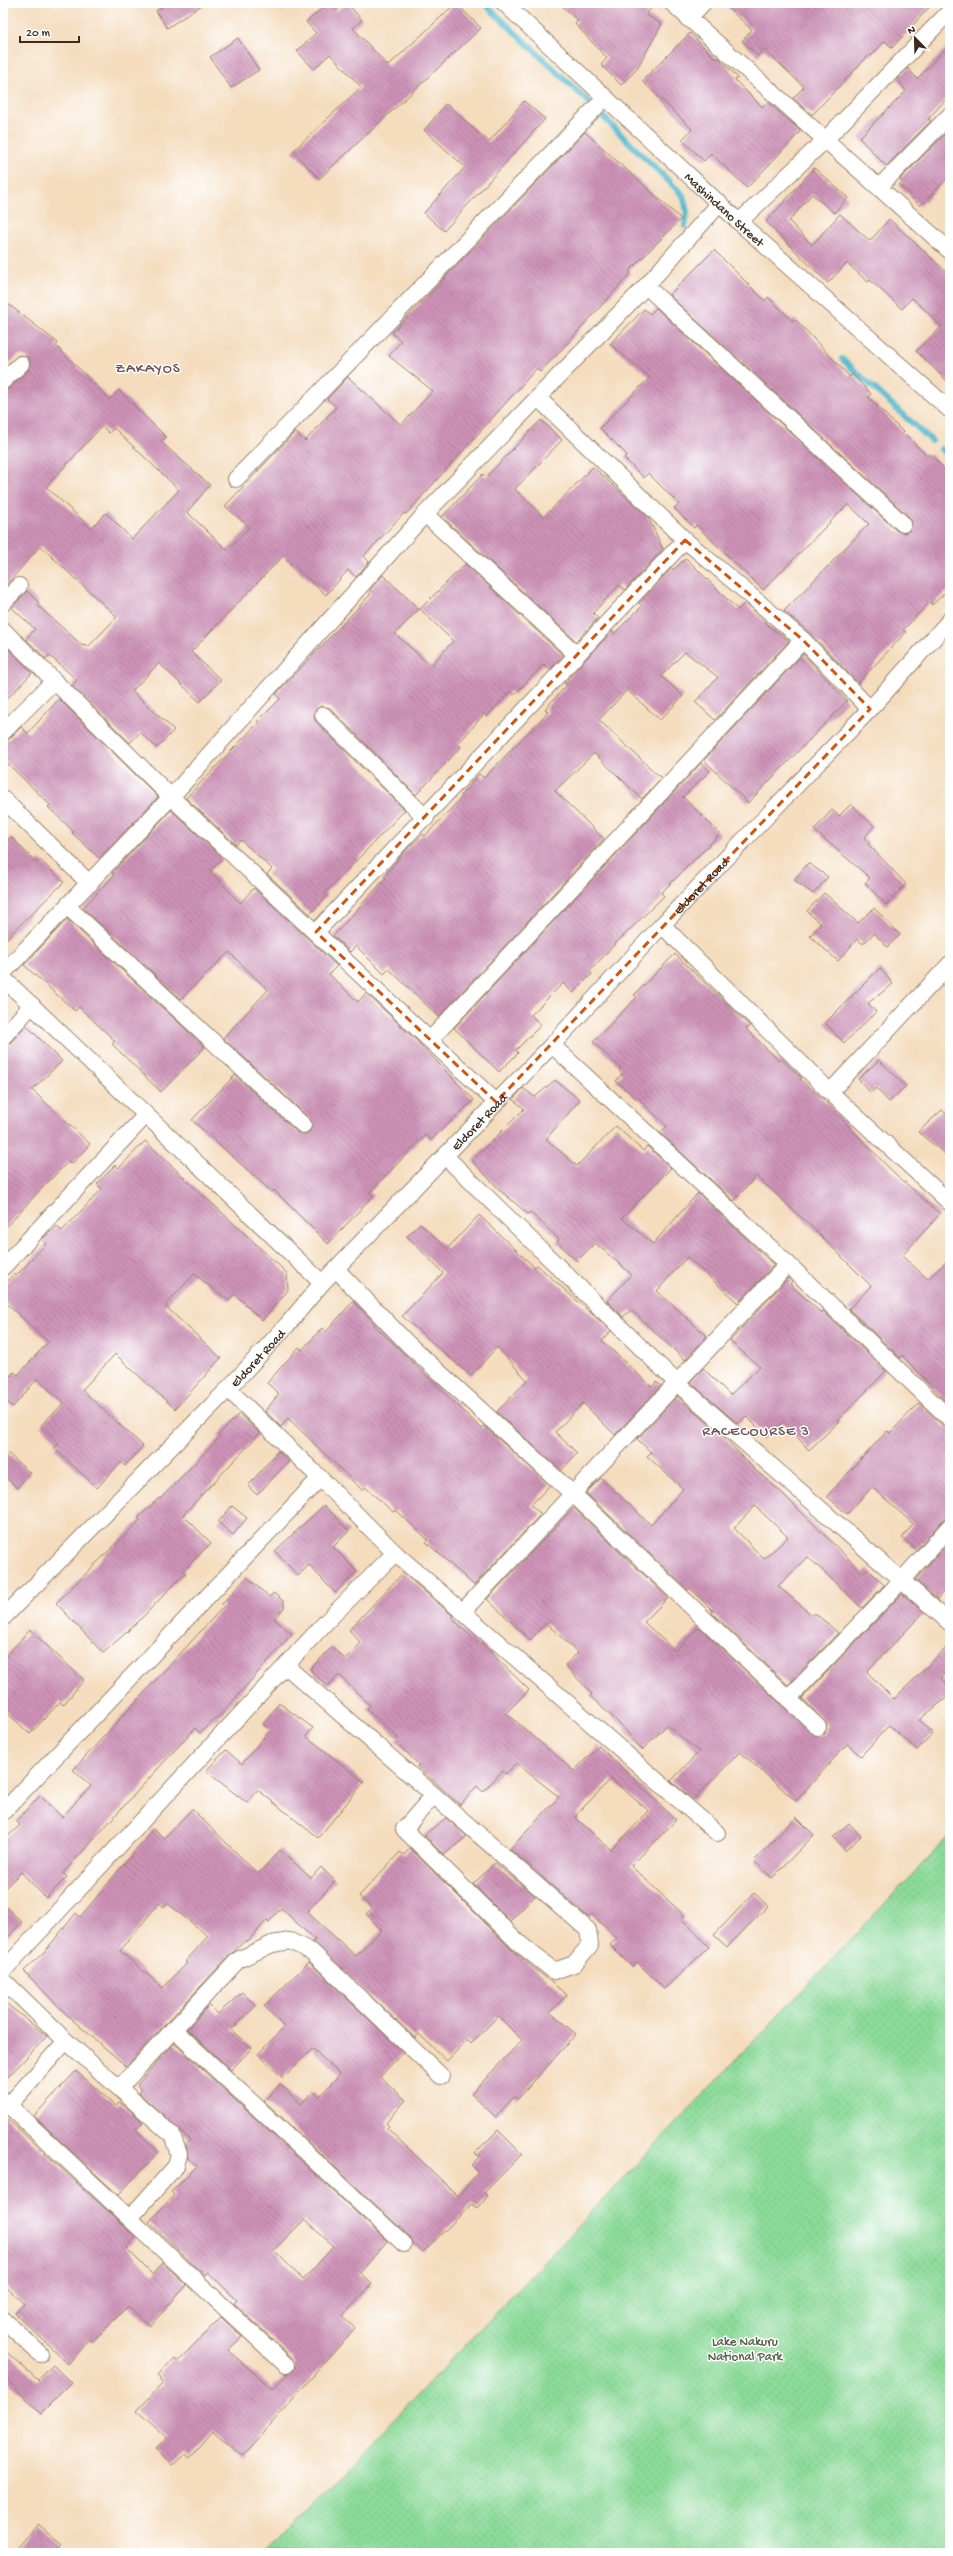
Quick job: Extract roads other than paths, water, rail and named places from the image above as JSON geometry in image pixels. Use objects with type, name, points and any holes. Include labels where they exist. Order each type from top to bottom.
[{"type":"street","name":"Mashindano Street","points":[[504,3],[604,99],[739,222],[950,410]]},
{"type":"street","points":[[672,3],[688,19],[879,187],[950,252]]},
{"type":"street","points":[[688,19],[703,3]]},
{"type":"street","points":[[739,222],[825,140],[950,11]]},
{"type":"street","points":[[236,479],[604,99]]},
{"type":"street","points":[[879,187],[950,115]]},
{"type":"street","points":[[3,973],[90,884],[171,797],[425,514],[646,286],[720,204]]},
{"type":"street","points":[[646,286],[903,524]]},
{"type":"street","points":[[3,381],[21,364]]},
{"type":"street","points":[[538,398],[685,540],[803,640],[870,709]]},
{"type":"street","points":[[425,514],[576,654]]},
{"type":"street","points":[[316,932],[426,818],[576,654],[685,540]]},
{"type":"street","points":[[3,603],[19,586]]},
{"type":"street","name":"Eldoret Road","points":[[3,1618],[228,1389],[287,1325],[322,1282],[552,1045],[662,925],[870,709],[950,620]]},
{"type":"street","points":[[3,630],[171,797],[496,1102]]},
{"type":"street","points":[[430,1040],[803,640]]},
{"type":"street","points":[[3,732],[54,681]]},
{"type":"street","points":[[322,715],[426,818]]},
{"type":"street","points":[[3,799],[90,884]]},
{"type":"street","points":[[68,907],[303,1125]]},
{"type":"street","points":[[662,925],[830,1092],[950,1203]]},
{"type":"street","points":[[830,1092],[950,964]]},
{"type":"street","points":[[3,978],[145,1116],[322,1282]]},
{"type":"street","points":[[3,1037],[32,1005]]},
{"type":"street","points":[[552,1045],[788,1264],[950,1419]]},
{"type":"street","points":[[3,1267],[145,1116]]},
{"type":"street","points":[[445,1156],[676,1382],[950,1623]]},
{"type":"street","points":[[463,1611],[788,1264]]},
{"type":"street","points":[[336,1269],[408,1344],[573,1494],[818,1727]]},
{"type":"street","points":[[228,1389],[395,1553],[717,1833]]},
{"type":"street","points":[[3,1812],[320,1478]]},
{"type":"street","points":[[788,1699],[902,1580],[950,1526]]},
{"type":"street","points":[[3,1970],[327,1621],[395,1553]]},
{"type":"street","points":[[286,1666],[434,1795],[588,1930],[590,1944],[574,1964],[554,1971],[520,1944],[404,1829],[434,1795]]},
{"type":"street","points":[[120,2087],[238,1960],[272,1944],[290,1941],[312,1952],[441,2076]]},
{"type":"street","points":[[3,1980],[66,2041],[120,2087],[172,2135],[179,2154],[176,2166],[130,2218]]},
{"type":"street","points":[[173,2029],[404,2244]]},
{"type":"street","points":[[66,2041],[6,2102],[286,2365]]},
{"type":"street","points":[[3,2319],[40,2354]]},
{"type":"waterway","points":[[484,3],[591,104]]},
{"type":"waterway","points":[[600,114],[683,195],[687,211],[685,226]]},
{"type":"waterway","points":[[842,359],[932,441]]},
{"type":"waterway","points":[[941,449],[950,458]]},
{"type":"district","name":"ZAKAYOS","points":[[148,367]]},
{"type":"district","name":"RACECOURSE 3","points":[[756,1430]]},
{"type":"park label","name":"Lake Nakuru National Park","points":[[745,2348]]}]
